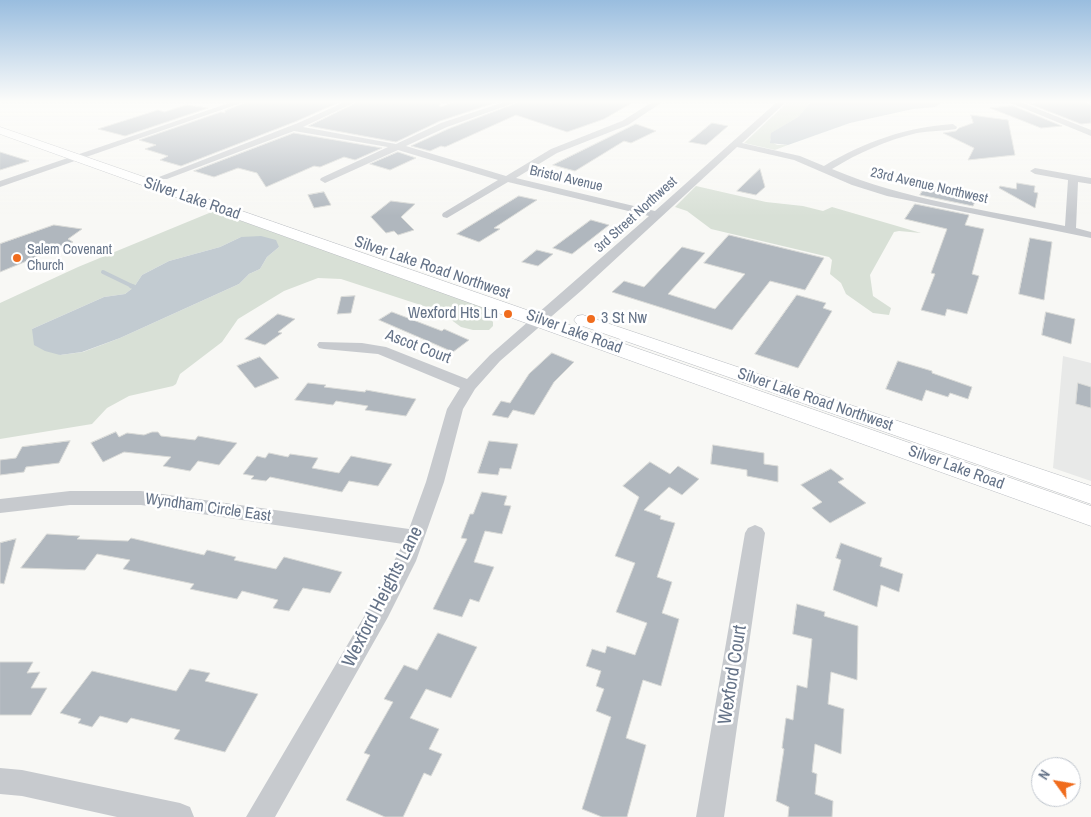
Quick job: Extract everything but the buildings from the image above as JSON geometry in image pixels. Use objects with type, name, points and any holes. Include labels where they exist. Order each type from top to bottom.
[{"type":"main road","name":"Silver Lake Road","points":[[31,139],[85,155],[546,314],[1091,516]]},
{"type":"main road","name":"Silver Lake Road Northwest","points":[[45,139],[85,155],[164,177],[546,314],[1091,495]]},
{"type":"street","points":[[0,184],[131,139]]},
{"type":"street","points":[[164,177],[264,139]]},
{"type":"street","name":"Bristol Avenue","points":[[357,139],[397,146],[506,179],[658,215]]},
{"type":"street","points":[[325,180],[413,139]]},
{"type":"street","points":[[447,215],[554,151],[584,139]]},
{"type":"street","name":"3rd Street Northwest","points":[[546,314],[741,139]]},
{"type":"street","points":[[825,169],[846,156],[887,139]]},
{"type":"street","name":"23rd Avenue Northwest","points":[[736,144],[782,154],[825,169],[856,183],[891,194],[1091,235]]},
{"type":"street","points":[[1034,171],[1091,181]]},
{"type":"street","points":[[1070,231],[1073,178]]},
{"type":"street","name":"Wexford Heights Lane","points":[[260,817],[380,610],[416,538],[435,482],[455,409],[469,386],[484,369],[546,314]]},
{"type":"street","name":"Ascot Court","points":[[324,345],[381,350],[469,386]]},
{"type":"street","name":"Wyndham Circle East","points":[[0,506],[60,498],[102,496],[142,498],[416,538]]},
{"type":"street","name":"Wexford Court","points":[[710,817],[756,533]]},
{"type":"street","points":[[0,780],[180,817]]},
{"type":"shaded area","points":[[748,139],[770,139],[770,141],[777,145],[788,145],[775,150],[744,143]]},
{"type":"shaded area","points":[[770,139],[805,139],[788,145],[770,143]]},
{"type":"shaded area","points":[[696,186],[766,202],[803,206],[823,211],[832,207],[921,233],[894,232],[870,275],[873,296],[891,308],[889,315],[873,313],[846,294],[841,283],[830,274],[832,260],[829,257],[711,229],[687,211],[675,207]]},
{"type":"shaded area","points":[[214,211],[488,309],[486,314],[493,322],[493,326],[489,330],[473,330],[461,327],[439,311],[341,279],[318,278],[284,291],[238,319],[222,342],[180,374],[176,384],[173,386],[129,396],[107,408],[92,424],[0,439],[0,303],[78,267]],"holes":[[[241,237],[279,247],[267,257],[260,269],[249,274],[239,284],[120,338],[83,352],[60,355],[32,329],[104,297],[125,294],[134,287],[142,275],[169,261],[220,247]]]},
{"type":"shaded area","points":[[261,236],[276,240],[279,247],[267,257],[260,269],[249,274],[239,284],[120,338],[82,352],[60,355],[45,351],[34,345],[32,329],[104,297],[125,294],[134,287],[142,275],[169,261],[220,247],[241,237]]},
{"type":"shaded area","points":[[1063,356],[1091,363],[1091,481],[1053,468]]},
{"type":"waterway","points":[[103,272],[134,287],[131,286]]},
{"type":"place","name":"Salem Covenant Church","points":[[17,258]]},
{"type":"place","name":"Wexford Hts Ln","points":[[508,314]]},
{"type":"place","name":"3 St Nw","points":[[591,319]]}]
